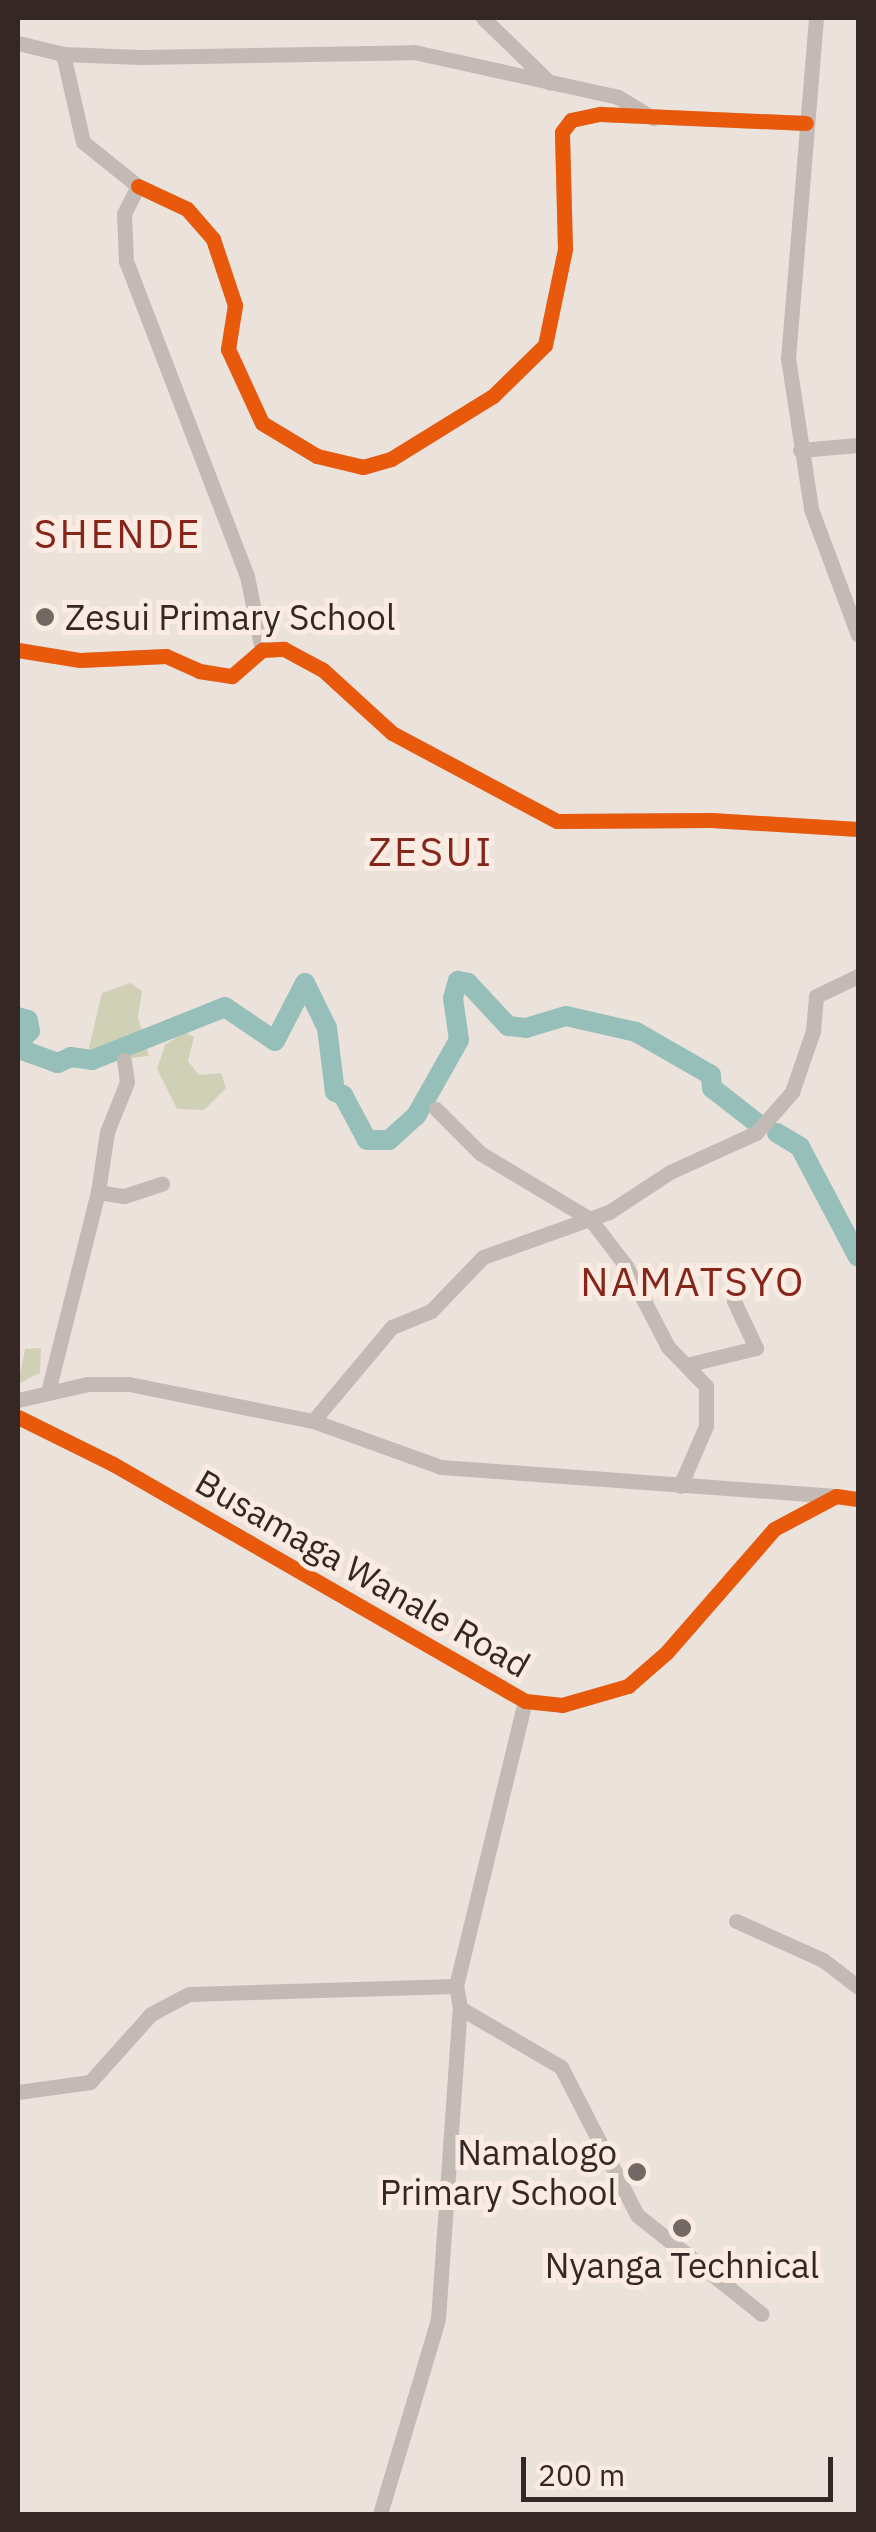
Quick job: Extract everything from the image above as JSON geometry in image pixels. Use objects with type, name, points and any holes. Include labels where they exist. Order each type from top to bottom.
[{"type":"street","points":[[483,18],[552,85]]},
{"type":"street","points":[[816,18],[787,344],[800,450],[816,525],[858,636]]},
{"type":"street","points":[[18,42],[63,54],[414,52],[618,97],[656,120]]},
{"type":"street","points":[[63,54],[83,142],[138,186],[187,209],[213,239],[234,304],[228,349],[262,422],[317,456],[363,467],[391,459],[493,396],[545,345],[565,249],[562,132],[570,120],[584,114],[656,120],[806,123]]},
{"type":"street","points":[[138,186],[124,214],[126,260],[247,576],[262,650]]},
{"type":"street","points":[[800,450],[858,445]]},
{"type":"street","points":[[18,650],[80,660],[166,656],[199,672],[232,676],[262,650],[302,656],[392,733],[558,820],[740,821],[858,830]]},
{"type":"street","points":[[313,1421],[392,1327],[431,1311],[473,1264],[590,1219],[694,1159],[763,1127],[796,1084],[813,1031],[814,1000],[858,976]]},
{"type":"street","points":[[48,1392],[98,1192],[106,1132],[128,1082],[124,1060]]},
{"type":"street","points":[[436,1110],[480,1153],[590,1219],[686,1365],[706,1386],[710,1405],[680,1486]]},
{"type":"street","points":[[98,1192],[124,1196],[162,1184]]},
{"type":"street","points":[[686,1365],[756,1348],[734,1301]]},
{"type":"street","points":[[18,1400],[48,1392],[129,1384],[313,1421],[441,1467],[858,1499]]},
{"type":"street","name":"Busamaga Wanale Road","points":[[18,1417],[113,1464],[524,1701],[592,1701],[628,1686],[666,1653],[774,1530],[836,1496]]},
{"type":"street","points":[[380,2514],[438,2318],[460,2008],[456,1986],[524,1701]]},
{"type":"street","points":[[736,1921],[823,1960],[858,1987]]},
{"type":"street","points":[[18,2092],[90,2082],[150,2014],[190,1994],[456,1986]]},
{"type":"street","points":[[460,2008],[561,2067],[638,2215],[762,2314]]},
{"type":"green space","points":[[130,983],[142,991],[138,1017],[149,1056],[102,1061],[88,1052],[102,993]]},
{"type":"green space","points":[[185,1032],[194,1037],[188,1061],[199,1075],[221,1073],[226,1088],[204,1110],[177,1109],[157,1069],[165,1045]]},
{"type":"green space","points":[[41,1348],[40,1373],[18,1384],[25,1349]]},
{"type":"waterway","points":[[18,1017],[28,1020],[30,1031],[20,1041],[22,1050],[58,1063],[71,1057],[92,1060],[225,1007],[275,1041],[305,983],[327,1028],[335,1092],[343,1095],[367,1140],[389,1140],[416,1116],[459,1040],[453,998],[458,981],[468,983],[508,1026],[526,1028],[566,1016],[636,1032],[711,1075],[712,1088],[758,1124]]},
{"type":"waterway","points":[[777,1133],[800,1147],[858,1257]]},
{"type":"cycle path","points":[[138,186],[187,209],[213,239],[235,305],[228,349],[262,423],[317,456],[363,467],[391,459],[493,396],[545,345],[565,249],[562,132],[571,120],[600,114],[806,123]]},
{"type":"cycle path","points":[[18,650],[80,660],[166,656],[199,671],[232,676],[262,650],[284,649],[323,670],[392,733],[557,821],[711,820],[858,829]]},
{"type":"cycle path","points":[[18,1417],[113,1464],[525,1701],[562,1705],[628,1686],[666,1653],[774,1529],[836,1496],[858,1499]]},
{"type":"place","name":"Zesui Primary School","points":[[45,617]]},
{"type":"place","name":"Namalogo Primary School","points":[[637,2172]]},
{"type":"place","name":"Nyanga Technical","points":[[682,2228]]},
{"type":"district","name":"SHENDE","points":[[118,533]]},
{"type":"district","name":"ZESUI","points":[[431,851]]},
{"type":"district","name":"NAMATSYO","points":[[693,1281]]}]
